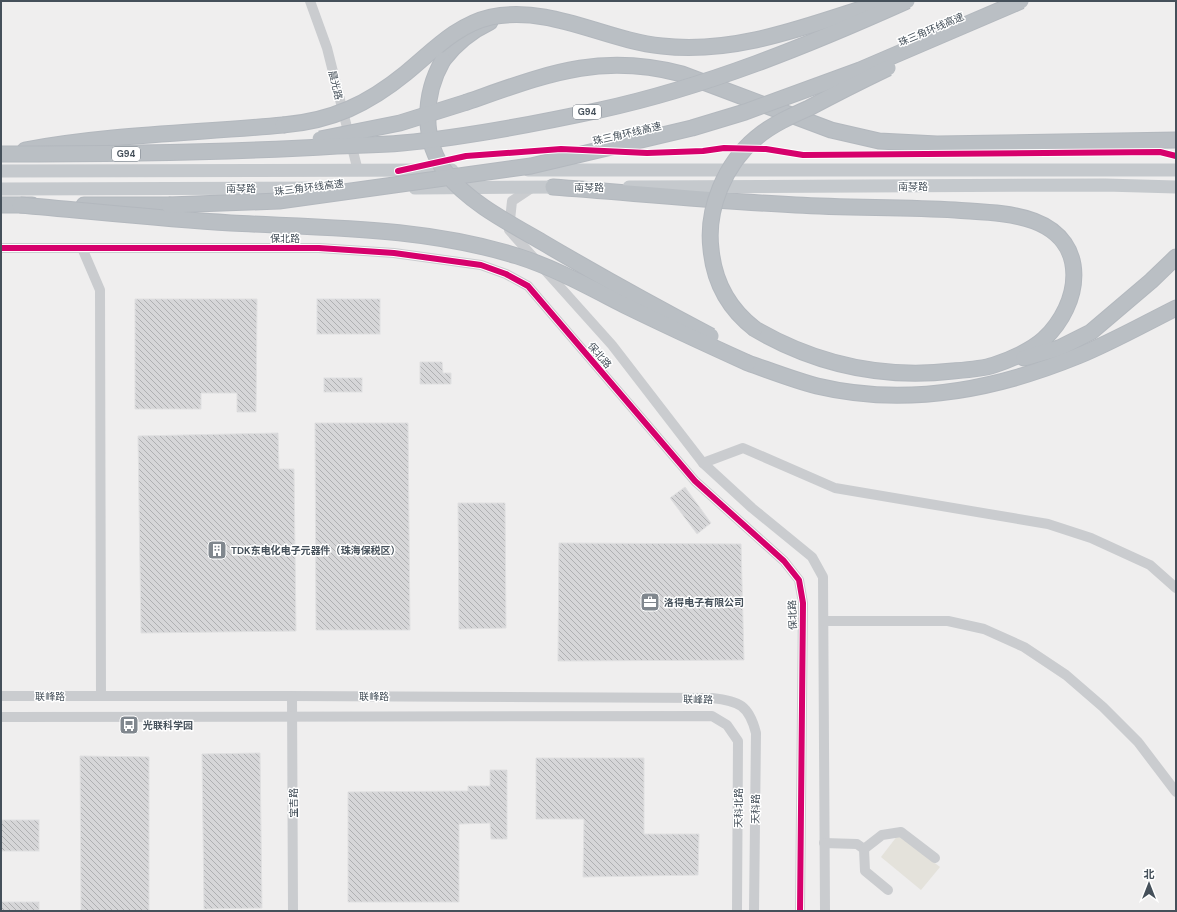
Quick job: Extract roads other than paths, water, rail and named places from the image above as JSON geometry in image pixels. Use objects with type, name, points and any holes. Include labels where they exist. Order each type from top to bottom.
[{"type":"highway","points":[[1,154],[101,138],[283,125],[326,118],[356,106],[388,87],[449,36],[476,22],[503,15],[528,14],[554,18],[627,40],[657,45],[717,46],[770,36],[886,1]]},
{"type":"highway","name":"G94","points":[[1,154],[250,152],[402,143],[520,126],[602,110],[666,93],[725,74],[815,40],[908,1]]},
{"type":"highway","points":[[1019,2],[785,119],[757,136],[738,157],[722,184],[714,207],[710,244],[713,267],[725,296],[736,313],[755,329],[787,347],[802,353],[870,370],[906,374],[929,374],[994,365],[1059,348],[1091,332],[1151,281],[1176,257]]},
{"type":"highway","name":"珠三角环线高速","points":[[1,206],[209,205],[279,201],[531,166],[692,128],[745,112],[860,70],[1019,2]]},
{"type":"highway","points":[[503,15],[477,29],[456,45],[443,60],[432,80],[428,101],[430,141],[435,154],[447,174],[468,195],[523,231],[749,360]]},
{"type":"highway","points":[[250,152],[400,123],[556,72],[588,66],[615,64],[650,67],[682,74],[831,130],[879,141],[937,144],[1176,140]]},
{"type":"highway","points":[[553,187],[796,205],[989,212],[1020,216],[1035,221],[1048,227],[1058,235],[1073,261],[1075,272],[1070,299],[1063,315],[1053,330],[1042,341],[1027,350],[994,365]]},
{"type":"highway","points":[[20,205],[190,220],[368,229],[419,235],[466,243],[518,257],[553,270],[583,283],[671,328],[784,375],[817,386],[881,395],[916,395],[962,390],[996,383],[1050,367],[1087,352],[1176,308]]},
{"type":"main road","name":"南琴路","points":[[1,171],[1176,170]]},
{"type":"main road","name":"南琴路","points":[[1,189],[1105,185],[1176,187]]},
{"type":"street","name":"晨光路","points":[[310,1],[327,48],[358,171]]},
{"type":"street","points":[[470,187],[612,345],[703,463],[752,508],[812,557],[823,577],[825,911]]},
{"type":"street","points":[[509,230],[512,201],[533,187]]},
{"type":"street","name":"保北路","points":[[1,248],[319,248],[394,253],[481,265],[506,274],[528,286],[695,481],[784,560],[799,580],[803,603],[800,911]]},
{"type":"street","points":[[82,248],[100,290],[101,696]]},
{"type":"street","points":[[703,463],[743,448],[835,488],[1048,524],[1091,538],[1150,565],[1176,588]]},
{"type":"street","points":[[824,622],[948,622],[984,629],[1024,647],[1066,675],[1103,707],[1138,742],[1176,792]]},
{"type":"street","name":"联峰路","points":[[1,696],[712,698],[732,701],[745,709]]},
{"type":"street","name":"宝吉路","points":[[292,696],[293,911]]},
{"type":"street","name":"天科路","points":[[745,709],[753,722],[756,733],[754,911]]},
{"type":"street","name":"联峰路","points":[[1,717],[712,716]]},
{"type":"street","name":"天科北路","points":[[712,716],[726,725],[738,741],[737,911]]},
{"type":"street","points":[[864,848],[882,835],[901,832],[935,858]]},
{"type":"street","points":[[824,843],[857,844],[864,848]]},
{"type":"street","points":[[864,848],[865,871],[888,890]]},
{"type":"place","name":"TDK东电化电子元器件（珠海保税区）","points":[[217,550]]},
{"type":"place","name":"洛得电子有限公司","points":[[650,602]]},
{"type":"place","name":"光联科学园","points":[[129,725]]}]
